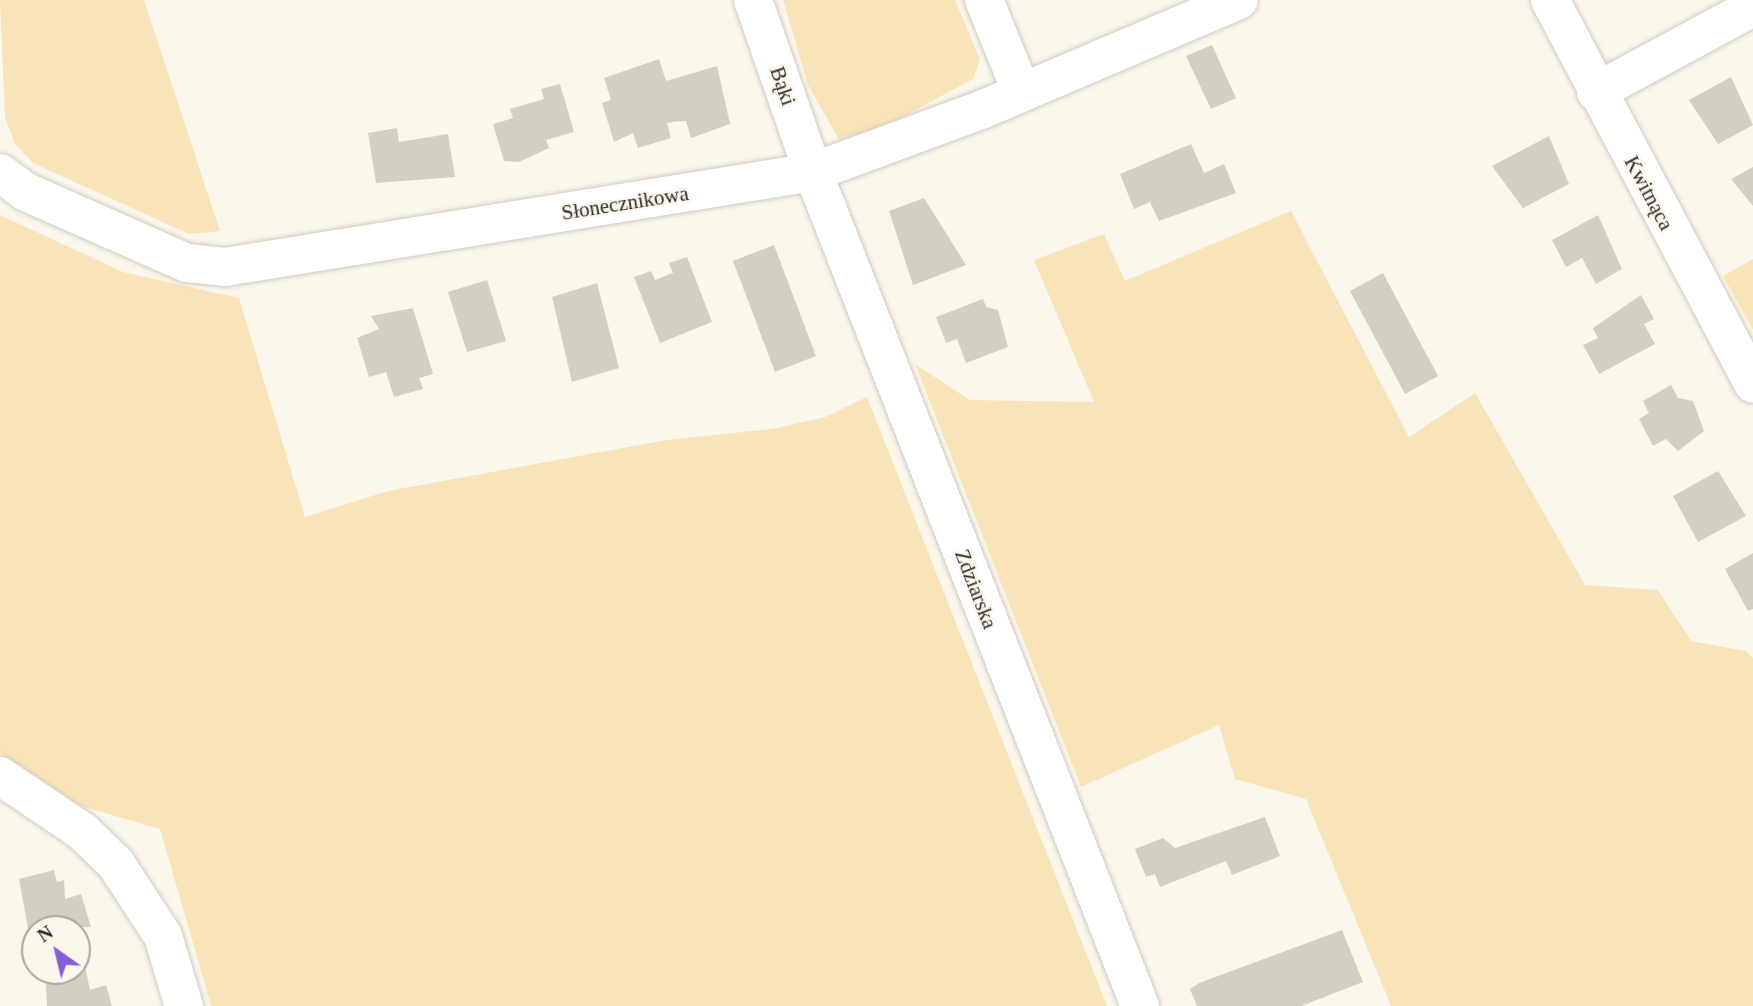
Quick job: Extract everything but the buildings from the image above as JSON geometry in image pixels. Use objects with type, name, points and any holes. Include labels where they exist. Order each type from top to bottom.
[{"type":"street","name":"Bąki","points":[[753,0],[813,172]]},
{"type":"street","points":[[984,0],[1022,93]]},
{"type":"street","name":"Słonecznikowa","points":[[0,173],[26,192],[187,263],[225,267],[813,172],[1022,93],[1239,0]]},
{"type":"street","name":"Kwitnąca","points":[[1549,0],[1753,384]]},
{"type":"street","points":[[1596,92],[1753,7]]},
{"type":"street","name":"Zdziarska","points":[[813,172],[1140,1006]]},
{"type":"street","points":[[0,776],[82,831],[116,864],[163,936],[184,1006]]},
{"type":"shaded area","points":[[0,0],[144,0],[220,231],[189,234],[33,163],[15,144],[5,117]]},
{"type":"shaded area","points":[[783,0],[955,0],[980,59],[973,79],[897,120],[839,140],[808,85]]},
{"type":"shaded area","points":[[1291,211],[1409,437],[1475,393],[1585,585],[1658,590],[1691,641],[1745,651],[1753,658],[1753,1006],[1391,1006],[1306,799],[1235,779],[1219,725],[1081,787],[915,364],[970,400],[1094,402],[1034,260],[1104,234],[1125,281]]},
{"type":"shaded area","points":[[0,215],[123,272],[239,298],[305,517],[388,491],[667,440],[772,429],[825,417],[867,397],[1107,1006],[211,1006],[160,829],[81,806],[0,754]]},
{"type":"shaded area","points":[[1753,259],[1753,330],[1723,276]]}]
